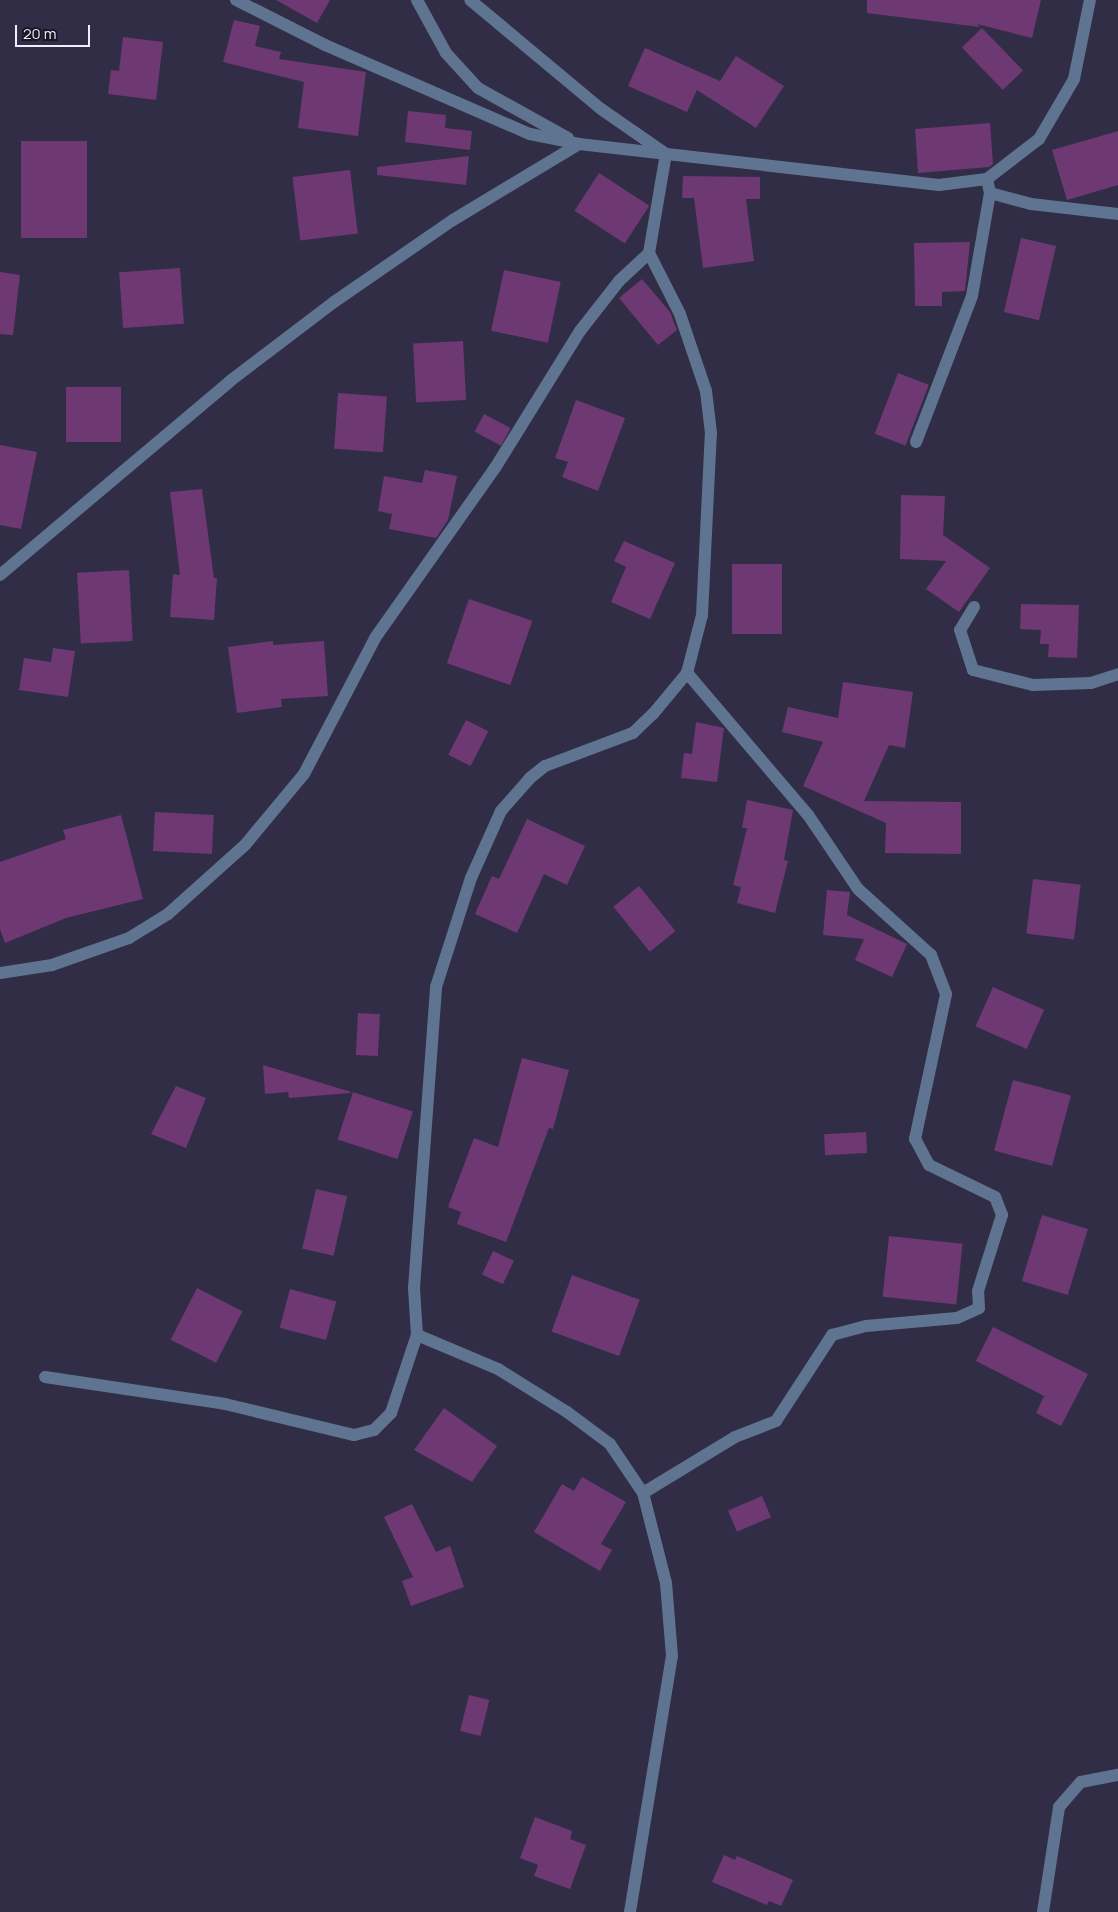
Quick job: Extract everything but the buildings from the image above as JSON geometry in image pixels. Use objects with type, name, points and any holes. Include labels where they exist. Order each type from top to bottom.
[{"type":"street","points":[[236,0],[501,123],[579,144],[940,185],[987,179],[1018,159],[1054,121],[1074,79],[1090,0]]},
{"type":"street","points":[[417,0],[446,53],[478,88],[579,144]]},
{"type":"street","points":[[470,0],[601,109],[666,154]]},
{"type":"street","points":[[0,575],[230,381],[334,302],[453,220],[579,144]]},
{"type":"street","points":[[0,973],[52,965],[129,938],[168,914],[245,845],[304,774],[375,638],[495,468],[580,331],[619,281],[648,253],[666,154]]},
{"type":"street","points":[[916,442],[972,296],[990,193],[987,179]]},
{"type":"street","points":[[990,193],[1032,204],[1118,214]]},
{"type":"street","points":[[45,1377],[225,1404],[354,1435],[374,1430],[391,1413],[417,1335],[414,1288],[430,1031],[436,987],[471,878],[501,811],[530,778],[545,766],[632,733],[687,672],[702,615],[707,569],[709,409],[680,314],[648,253]]},
{"type":"street","points":[[974,606],[960,630],[973,670],[1032,685],[1091,683],[1118,674]]},
{"type":"street","points":[[643,1493],[735,1437],[776,1421],[832,1335],[866,1326],[957,1318],[979,1308],[978,1291],[1002,1215],[995,1197],[929,1165],[915,1139],[946,994],[931,955],[858,889],[808,815],[687,672]]},
{"type":"street","points":[[417,1335],[498,1369],[567,1412],[610,1444],[643,1493],[666,1583],[672,1656],[630,1912]]},
{"type":"street","points":[[1043,1912],[1059,1807],[1082,1782],[1118,1775]]}]
